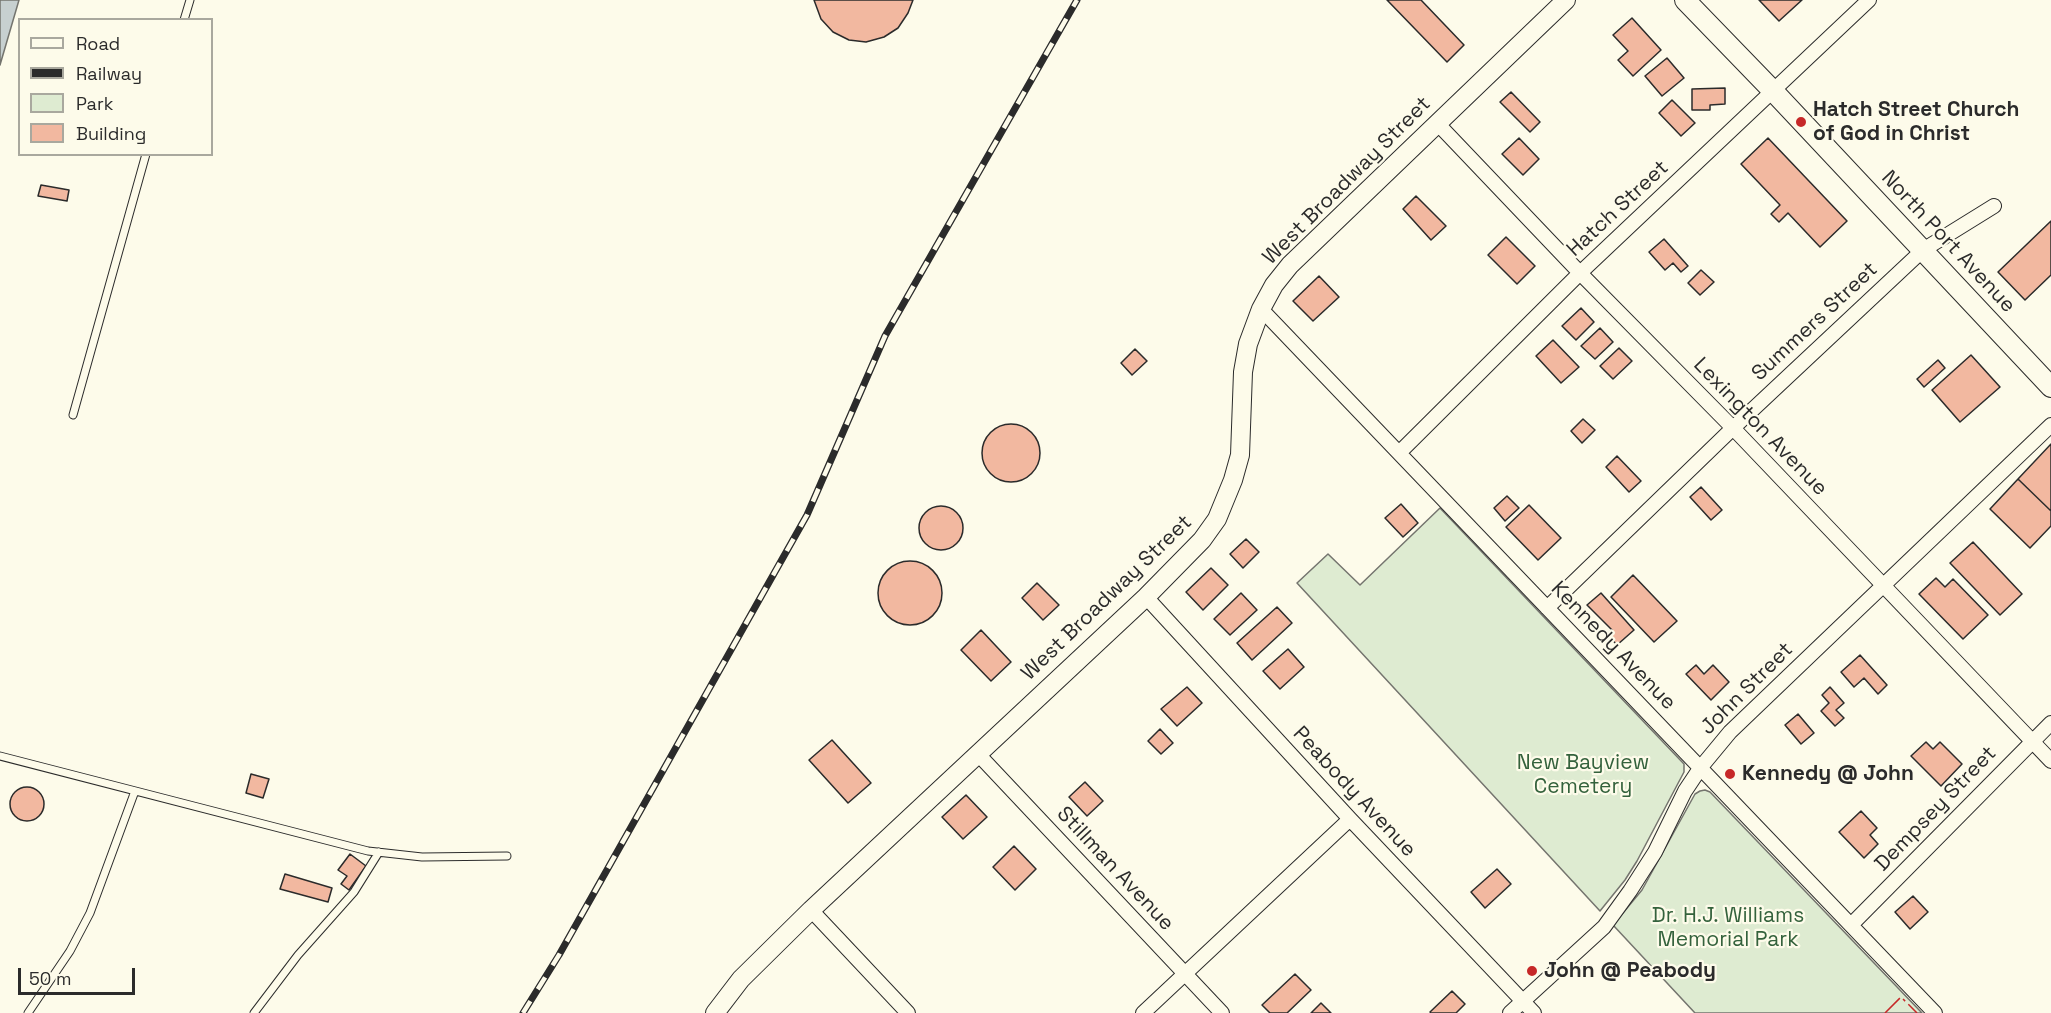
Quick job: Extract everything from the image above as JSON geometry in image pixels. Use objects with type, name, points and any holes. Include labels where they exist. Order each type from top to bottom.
[{"type":"main road","name":"North Port Avenue","points":[[1685,0],[2051,387]]},
{"type":"street","name":"West Broadway Street","points":[[715,1013],[741,979],[811,910],[1146,597],[1202,540],[1217,519],[1233,480],[1240,454],[1243,372],[1248,344],[1261,309],[1274,285],[1290,265],[1566,0]]},
{"type":"street","name":"Hatch Street","points":[[1399,453],[1580,273],[1869,0]]},
{"type":"street","name":"Lexington Avenue","points":[[1437,123],[2051,761]]},
{"type":"street","name":"Summers Street","points":[[1547,608],[1732,428],[1923,250],[1994,206]]},
{"type":"street","name":"Kennedy Avenue","points":[[1261,309],[1935,1013]]},
{"type":"street","name":"John Street","points":[[1510,1013],[1604,927],[1654,852],[1685,791],[1701,767],[1730,732],[2051,425]]},
{"type":"street","name":"Peabody Avenue","points":[[1146,597],[1350,819],[1534,1013]]},
{"type":"street","name":"Dempsey Street","points":[[1851,925],[2051,723]]},
{"type":"street","name":"Stillman Avenue","points":[[977,753],[1222,1013]]},
{"type":"street","points":[[1143,1013],[1350,819]]},
{"type":"street","points":[[811,910],[908,1013]]},
{"type":"lane","points":[[184,18],[189,0]]},
{"type":"lane","points":[[73,415],[145,156]]},
{"type":"lane","points":[[0,756],[368,851],[422,857],[507,856]]},
{"type":"lane","points":[[27,1013],[70,951],[90,913],[135,791]]},
{"type":"lane","points":[[254,1013],[298,955],[354,892],[379,852]]},
{"type":"green space","name":"New Bayview Cemetery","points":[[1440,508],[1684,764],[1684,772],[1637,861],[1600,911],[1297,583],[1328,554],[1360,585]]},
{"type":"green space","name":"Dr. H.J. Williams Memorial Park","points":[[1705,790],[1710,792],[1922,1013],[1695,1013],[1613,925],[1642,890],[1695,794]]},
{"type":"shaded area","points":[[0,0],[19,0],[0,65]]},
{"type":"building","points":[[814,0],[913,0],[898,28],[884,37],[866,42],[849,40],[833,32],[821,19]]},
{"type":"building","points":[[1387,0],[1421,0],[1464,45],[1447,62]]},
{"type":"building","points":[[1759,0],[1802,0],[1779,21]]},
{"type":"building","points":[[1632,18],[1661,50],[1633,76],[1618,60],[1628,51],[1613,35]]},
{"type":"building","points":[[1667,58],[1684,78],[1662,96],[1645,76]]},
{"type":"building","points":[[1725,88],[1725,104],[1710,105],[1710,110],[1692,110],[1692,89]]},
{"type":"building","points":[[1511,92],[1540,122],[1530,132],[1500,102]]},
{"type":"building","points":[[1672,100],[1695,123],[1681,136],[1659,113]]},
{"type":"building","points":[[1519,138],[1539,159],[1523,175],[1502,154]]},
{"type":"building","points":[[1768,138],[1847,221],[1820,247],[1788,213],[1779,222],[1771,214],[1780,205],[1741,164]]},
{"type":"building","points":[[41,185],[69,190],[67,201],[38,196]]},
{"type":"building","points":[[1416,196],[1446,226],[1431,240],[1403,209]]},
{"type":"building","points":[[2051,221],[2051,275],[2025,300],[1998,272]]},
{"type":"building","points":[[1506,237],[1535,266],[1517,284],[1488,255]]},
{"type":"building","points":[[1664,239],[1688,266],[1681,272],[1673,263],[1665,270],[1649,252]]},
{"type":"building","points":[[1701,270],[1714,282],[1700,295],[1688,283]]},
{"type":"building","points":[[1319,276],[1339,297],[1313,321],[1293,301]]},
{"type":"building","points":[[1581,308],[1594,322],[1576,340],[1562,326]]},
{"type":"building","points":[[1600,328],[1613,342],[1595,359],[1581,346]]},
{"type":"building","points":[[1553,340],[1579,367],[1561,383],[1536,356]]},
{"type":"building","points":[[1619,348],[1632,361],[1613,379],[1600,366]]},
{"type":"building","points":[[1135,349],[1147,361],[1132,375],[1121,363]]},
{"type":"building","points":[[1971,355],[2000,387],[1960,422],[1932,390]]},
{"type":"building","points":[[1938,360],[1945,368],[1924,387],[1917,379]]},
{"type":"building","points":[[1583,419],[1595,430],[1582,443],[1571,431]]},
{"type":"building","points":[[1005,424],[1017,424],[1032,432],[1040,447],[1040,459],[1032,474],[1017,482],[1005,482],[990,474],[982,459],[982,447],[990,432]]},
{"type":"building","points":[[2051,444],[2051,511],[2018,479]]},
{"type":"building","points":[[1617,456],[1641,481],[1629,492],[1606,467]]},
{"type":"building","points":[[2018,479],[2051,511],[2051,526],[2030,548],[1990,509]]},
{"type":"building","points":[[1701,487],[1722,510],[1711,520],[1690,497]]},
{"type":"building","points":[[1507,496],[1519,508],[1505,521],[1494,508]]},
{"type":"building","points":[[1401,504],[1418,523],[1403,537],[1385,518]]},
{"type":"building","points":[[1529,505],[1561,538],[1538,560],[1506,527]]},
{"type":"building","points":[[941,506],[957,512],[963,528],[957,544],[941,550],[925,544],[919,528],[925,512]]},
{"type":"building","points":[[1246,539],[1259,552],[1243,568],[1230,554]]},
{"type":"building","points":[[1973,542],[2022,594],[2000,615],[1950,563]]},
{"type":"building","points":[[904,561],[916,561],[933,570],[940,581],[942,593],[940,605],[933,616],[916,625],[904,625],[892,620],[883,611],[878,599],[878,587],[883,575],[892,566]]},
{"type":"building","points":[[1211,568],[1228,585],[1203,610],[1186,592]]},
{"type":"building","points":[[1633,575],[1677,621],[1654,642],[1611,597]]},
{"type":"building","points":[[1936,578],[1945,587],[1953,579],[1988,615],[1963,639],[1919,594]]},
{"type":"building","points":[[1037,583],[1059,605],[1043,620],[1022,598]]},
{"type":"building","points":[[1241,593],[1257,610],[1230,635],[1214,619]]},
{"type":"building","points":[[1601,593],[1634,630],[1617,645],[1607,634],[1612,630],[1587,605]]},
{"type":"building","points":[[1277,607],[1292,623],[1252,660],[1237,643]]},
{"type":"building","points":[[981,630],[1011,662],[991,681],[961,650]]},
{"type":"building","points":[[1288,649],[1304,667],[1280,689],[1263,671]]},
{"type":"building","points":[[1860,655],[1887,685],[1878,694],[1864,678],[1854,687],[1841,672]]},
{"type":"building","points":[[1696,665],[1704,674],[1713,665],[1729,682],[1711,700],[1686,674]]},
{"type":"building","points":[[1187,687],[1202,703],[1177,726],[1161,709]]},
{"type":"building","points":[[1830,687],[1844,703],[1836,710],[1844,718],[1835,726],[1821,711],[1829,703],[1822,695]]},
{"type":"building","points":[[1798,714],[1814,733],[1801,744],[1785,725]]},
{"type":"building","points":[[1160,729],[1173,743],[1161,754],[1148,741]]},
{"type":"building","points":[[832,740],[871,783],[848,803],[809,760]]},
{"type":"building","points":[[1926,742],[1933,749],[1940,742],[1962,764],[1941,786],[1911,756]]},
{"type":"building","points":[[251,774],[269,779],[263,798],[246,793]]},
{"type":"building","points":[[1085,782],[1103,801],[1087,816],[1069,797]]},
{"type":"building","points":[[27,787],[39,792],[44,804],[39,816],[27,821],[15,816],[10,804],[15,792]]},
{"type":"building","points":[[966,795],[987,817],[963,839],[942,817]]},
{"type":"building","points":[[1861,811],[1877,828],[1870,835],[1878,844],[1864,858],[1839,832]]},
{"type":"building","points":[[1014,846],[1036,869],[1015,890],[993,867]]},
{"type":"building","points":[[350,854],[366,866],[349,890],[341,884],[347,876],[338,870]]},
{"type":"building","points":[[1497,869],[1511,884],[1485,908],[1471,892]]},
{"type":"building","points":[[285,874],[332,888],[328,902],[280,889]]},
{"type":"building","points":[[1913,896],[1928,912],[1910,929],[1895,912]]},
{"type":"building","points":[[1295,974],[1311,990],[1287,1013],[1270,1013],[1262,1005]]},
{"type":"building","points":[[1452,991],[1465,1004],[1456,1013],[1430,1012]]},
{"type":"building","points":[[1321,1003],[1331,1013],[1311,1013]]},
{"type":"railway","points":[[523,1013],[559,955],[807,515],[885,336],[1077,0]]},
{"type":"power","points":[[1885,1013],[1901,997],[1917,1013]]},
{"type":"place","name":"Hatch Street Church of God in Christ","points":[[1801,122]]},
{"type":"place","name":"Kennedy @ John","points":[[1730,774]]},
{"type":"place","name":"John @ Peabody","points":[[1532,971]]}]
